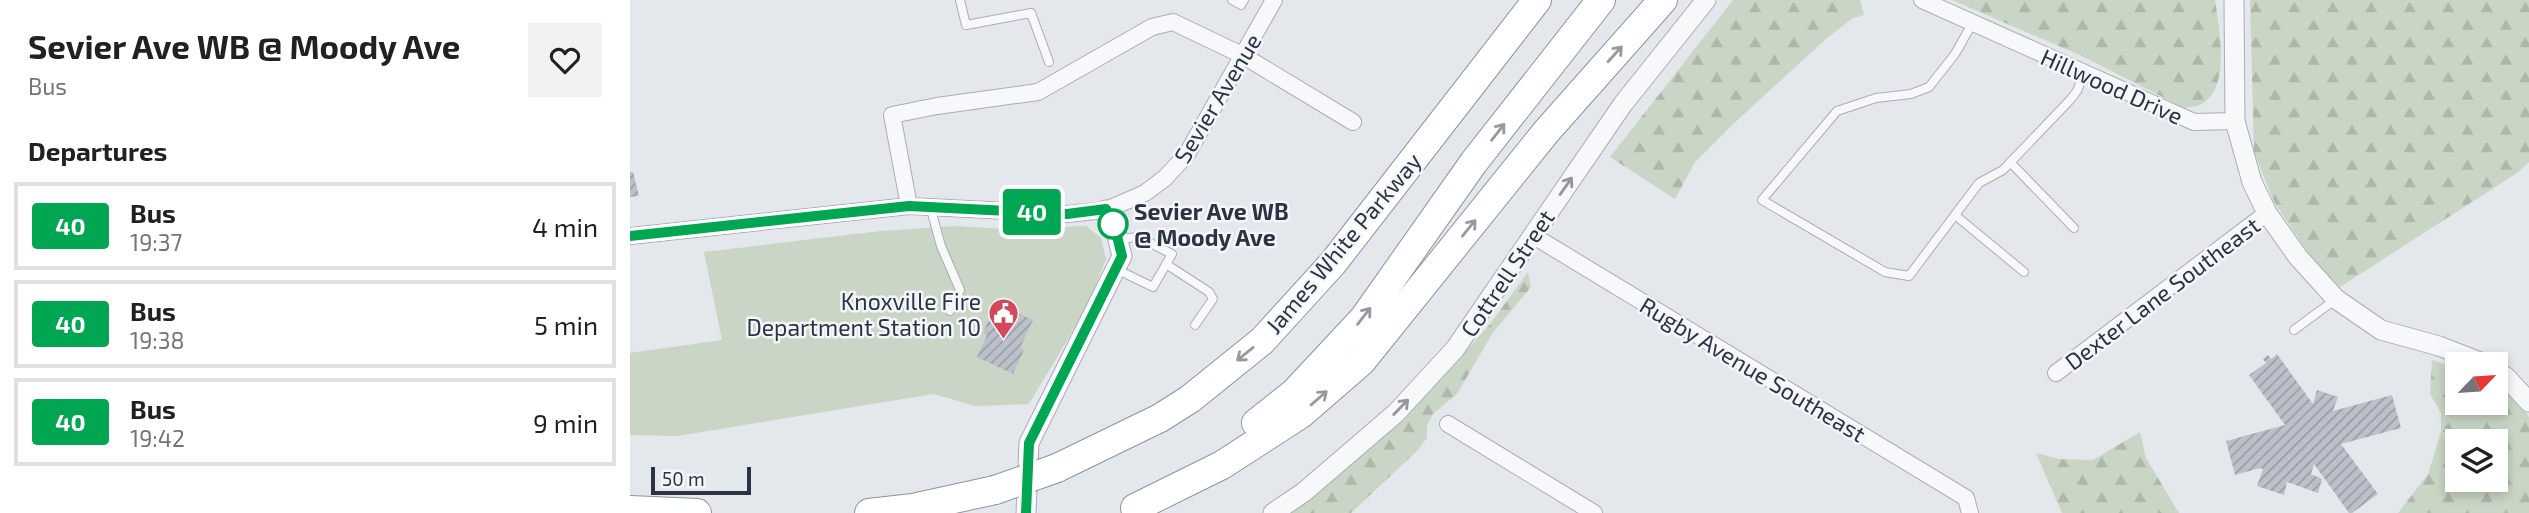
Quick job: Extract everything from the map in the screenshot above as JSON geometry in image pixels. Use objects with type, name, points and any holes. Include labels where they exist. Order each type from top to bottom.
[{"type":"highway","name":"James White Parkway","points":[[869,513],[913,508],[995,490],[1057,468],[1160,418],[1190,399],[1262,341],[1333,263],[1537,0]]},
{"type":"highway","points":[[1129,511],[1205,465],[1294,393],[1364,318],[1474,162],[1601,0]]},
{"type":"highway","points":[[1129,511],[1222,466],[1301,414],[1361,362],[1546,132],[1663,0]]},
{"type":"highway","points":[[630,510],[697,513]]},
{"type":"street","name":"Sevier Avenue","points":[[630,236],[909,206],[1067,214],[1106,209],[1145,193],[1175,169],[1187,155],[1274,0]]},
{"type":"street","name":"Cottrell Street","points":[[1273,513],[1304,492],[1396,413],[1455,349],[1623,104],[1706,0]]},
{"type":"street","name":"Hillwood Drive","points":[[1922,0],[2194,122],[2235,121]]},
{"type":"street","points":[[2234,0],[2235,121],[2252,182],[2267,213],[2298,257],[2336,299],[2381,330],[2454,352]]},
{"type":"street","points":[[909,206],[892,115],[1038,92],[1161,24],[1173,22],[1242,55],[1353,122]]},
{"type":"street","points":[[1026,513],[1029,443],[1122,256],[1106,209]]},
{"type":"street","name":"Dexter Lane Southeast","points":[[2056,373],[2267,213]]},
{"type":"street","name":"Rugby Avenue Southeast","points":[[1532,235],[1966,498],[1970,509]]},
{"type":"street","points":[[2508,379],[2529,402]]},
{"type":"street","points":[[1448,424],[1594,513]]},
{"type":"lane","points":[[960,0],[966,25],[1031,13],[1049,62]]},
{"type":"lane","points":[[1232,0],[1241,5],[1244,0]]},
{"type":"lane","points":[[1972,24],[1955,54],[1929,87],[1911,94],[1876,98],[1837,111],[1762,200],[1885,272],[1909,276],[1979,183],[2003,170],[2070,100],[2084,73]]},
{"type":"lane","points":[[2010,162],[2074,228]]},
{"type":"lane","points":[[930,206],[941,246],[960,290],[950,311]]},
{"type":"lane","points":[[1955,215],[2024,272]]},
{"type":"lane","points":[[1116,269],[1153,287],[1172,254],[1139,237],[1118,239]]},
{"type":"lane","points":[[1166,264],[1209,292],[1213,299],[1195,325]]},
{"type":"lane","points":[[2294,330],[2336,299]]},
{"type":"green space","points":[[1733,0],[1860,0],[1864,15],[1853,18],[1827,38],[1731,126],[1695,162],[1675,199],[1610,157]]},
{"type":"green space","points":[[1952,0],[2215,0],[2221,54],[2218,82],[2205,102],[2184,108],[2084,57]]},
{"type":"green space","points":[[2250,0],[2529,0],[2529,162],[2517,173],[2340,287],[2317,266],[2274,202],[2254,152]]},
{"type":"green space","points":[[955,226],[1007,229],[1086,226],[1101,238],[1106,259],[1087,307],[1029,404],[975,406],[934,394],[677,436],[630,435],[630,353],[722,340],[704,252],[881,231]]},
{"type":"green space","points":[[1528,272],[1531,287],[1492,334],[1457,394],[1433,414],[1427,426],[1427,438],[1416,452],[1351,513],[1289,513],[1358,459],[1445,375],[1490,324]]},
{"type":"green space","points":[[2432,360],[2445,365],[2445,415],[2508,415],[2508,394],[2520,402],[2529,417],[2529,513],[2398,513],[2428,474],[2441,432],[2441,413],[2430,394]]},
{"type":"green space","points":[[2140,432],[2146,458],[2179,513],[2062,513],[2036,453],[2059,459],[2093,460]]},
{"type":"building","points":[[630,172],[633,172],[639,196],[630,197]]},
{"type":"building","name":"Knoxville Fire Department Station 10","points":[[996,303],[1033,320],[1020,348],[1024,350],[1013,374],[977,357],[987,335],[983,333]]},
{"type":"building","points":[[2277,354],[2313,404],[2317,390],[2338,397],[2333,411],[2392,395],[2401,428],[2341,444],[2378,494],[2352,513],[2349,513],[2314,464],[2311,474],[2322,479],[2318,493],[2287,482],[2284,495],[2257,486],[2263,469],[2260,468],[2235,475],[2226,441],[2285,425],[2249,375],[2266,363],[2263,359],[2268,355],[2271,359]]},
{"type":"bus line","name":"40","points":[[630,236],[909,206],[1067,214],[1106,209],[1115,228],[1122,256],[1029,443],[1026,513]]},
{"type":"place","name":"Sevier Ave WB @ Moody Ave","points":[[1113,224]]},
{"type":"place","name":"Knoxville Fire Department Station 10","points":[[1004,341]]}]
